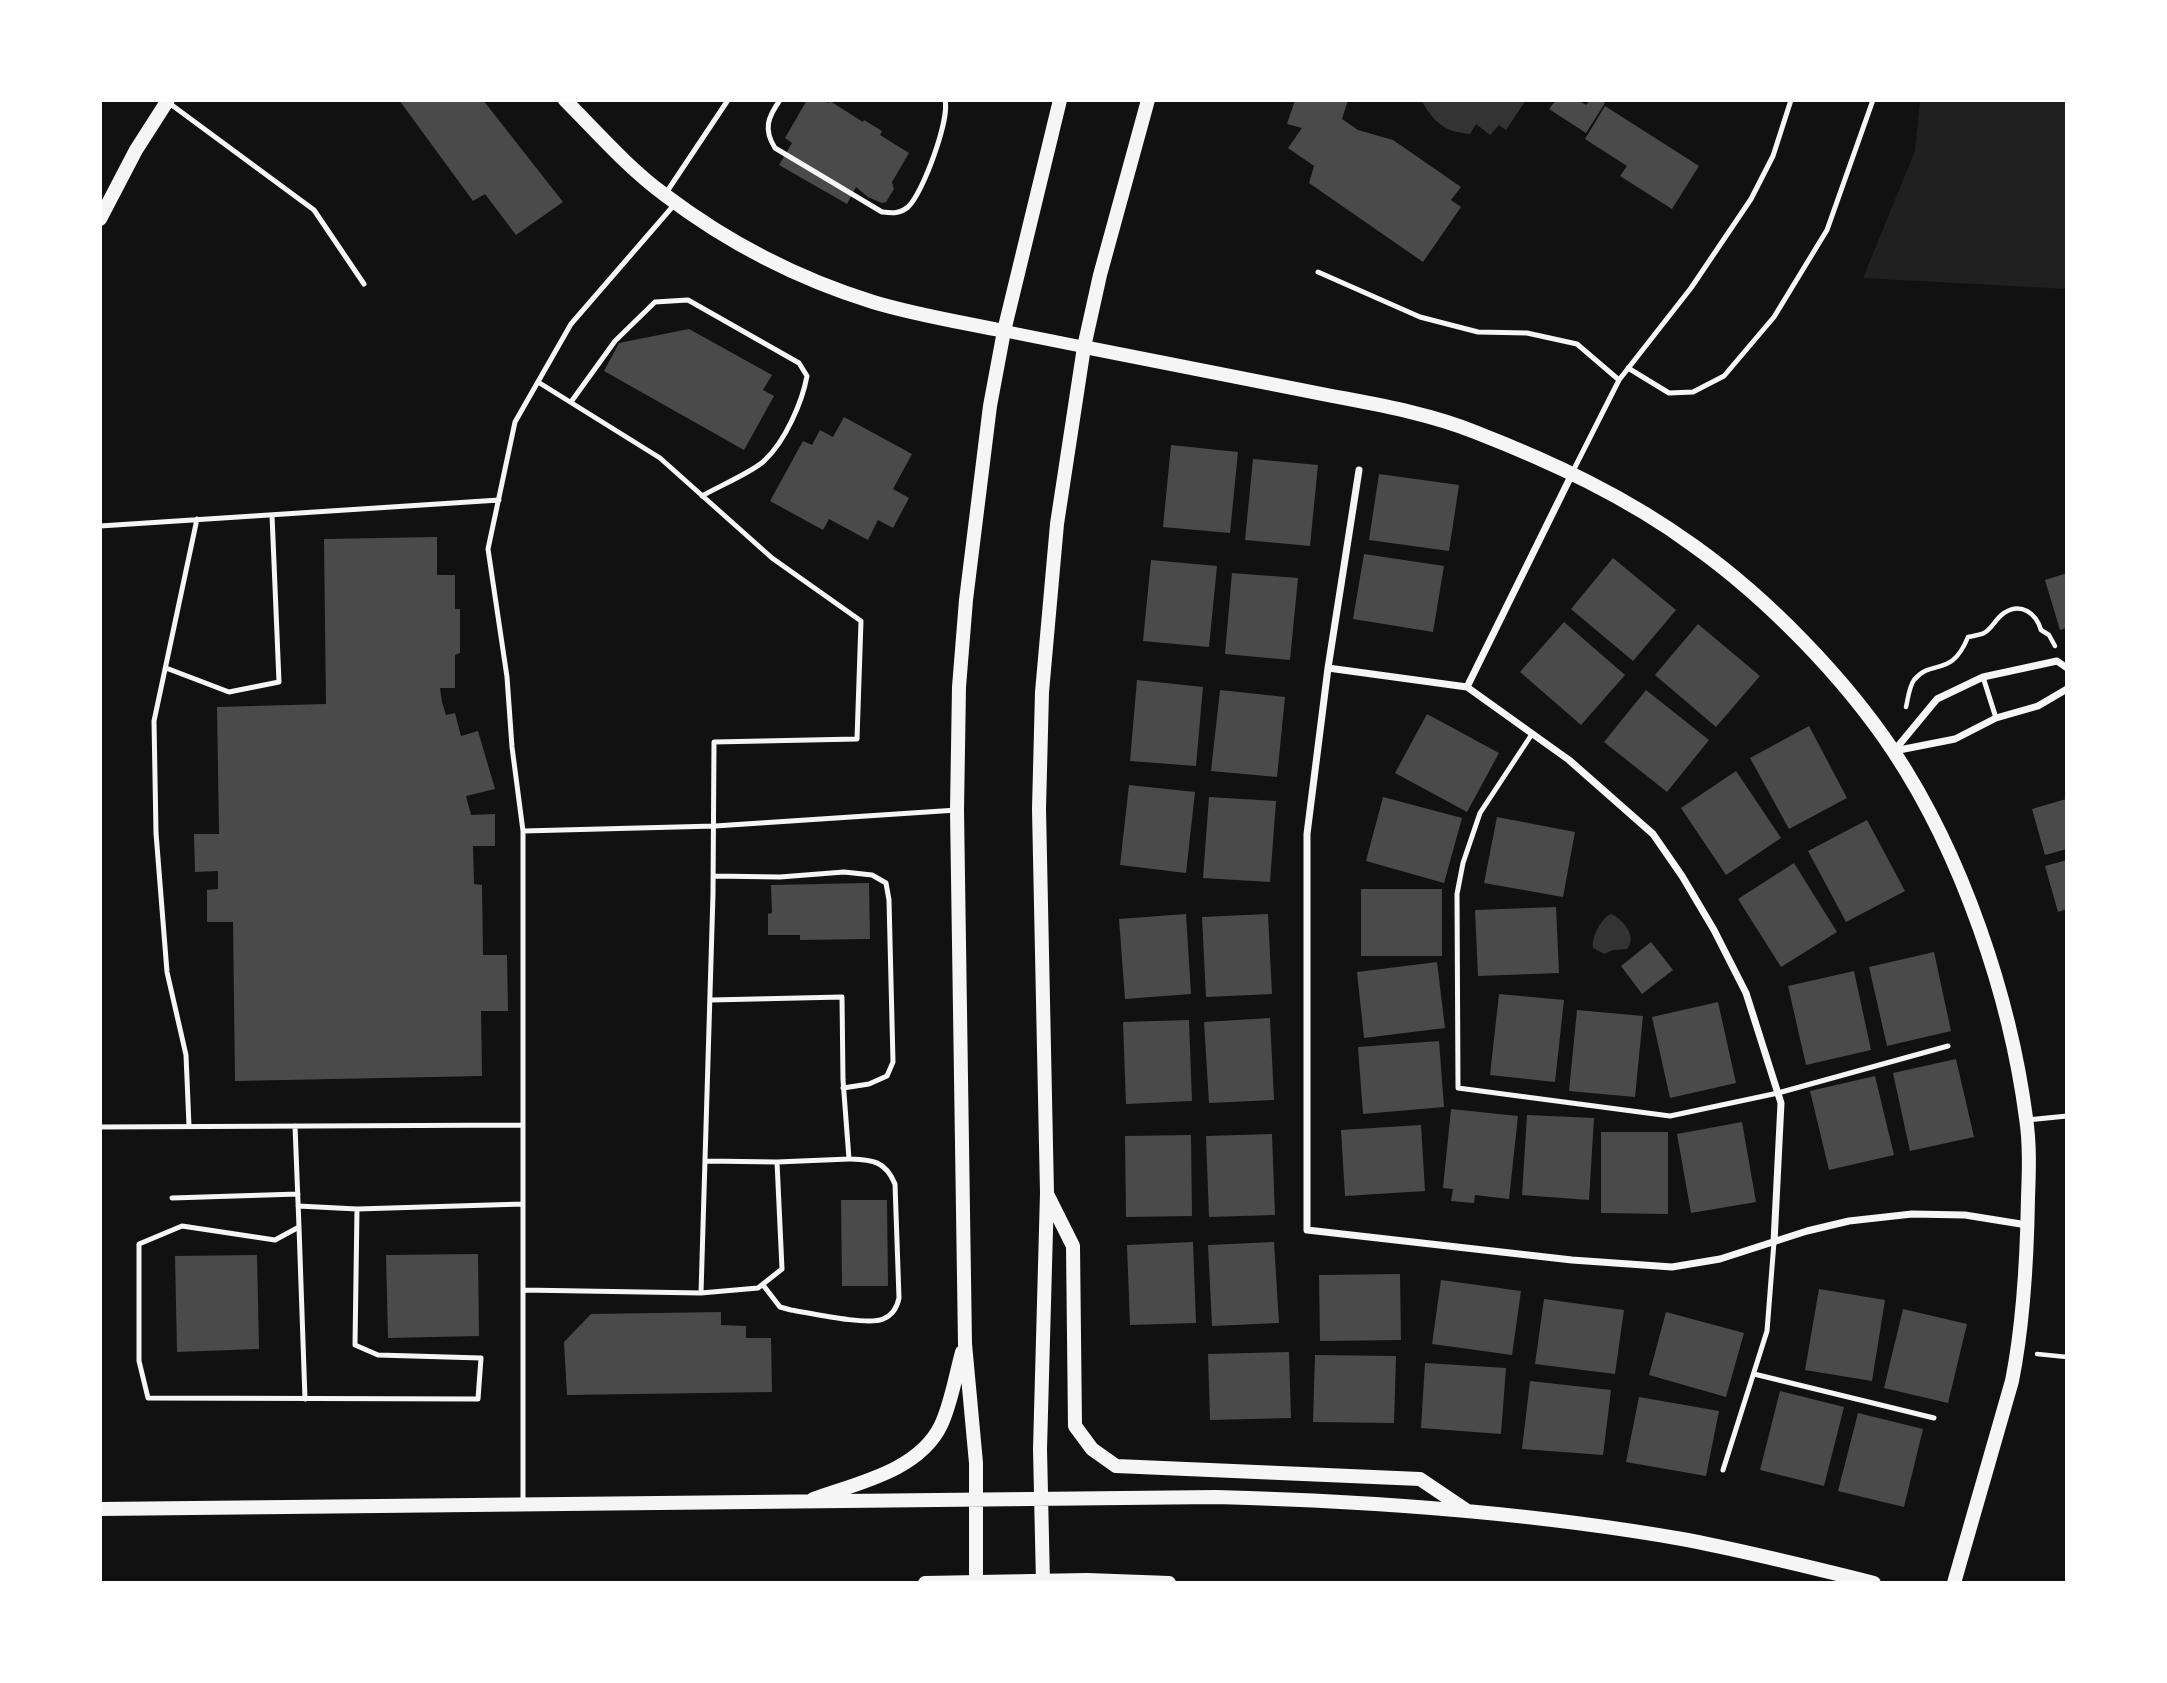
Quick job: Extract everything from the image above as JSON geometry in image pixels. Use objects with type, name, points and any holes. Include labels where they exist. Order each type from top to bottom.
[{"type":"main road","points":[[565,100],[618,153],[670,199],[766,259],[822,285],[875,303],[1004,331]]},
{"type":"main road","points":[[976,1583],[975,1463],[965,1344],[957,810],[959,687],[965,600],[990,406],[1004,331],[1060,100]]},
{"type":"main road","points":[[1043,1582],[1040,1443],[1047,1193],[1039,809],[1042,692],[1058,524],[1084,347],[1100,275],[1148,100]]},
{"type":"main road","points":[[100,219],[136,150],[167,101]]},
{"type":"main road","points":[[1084,347],[1396,409],[1470,430],[1572,473],[1645,513],[1696,547],[1747,589],[1807,646],[1846,690],[1894,752],[1926,807],[1963,884],[1993,967],[2027,1120],[2028,1225],[2018,1351],[2012,1381],[1954,1583]]},
{"type":"main road","points":[[1047,1193],[1073,1246],[1075,1426],[1092,1449],[1116,1466],[1420,1479],[1466,1510]]},
{"type":"main road","points":[[803,1502],[897,1468],[923,1451],[941,1426],[965,1344]]},
{"type":"main road","points":[[100,1509],[1203,1497],[1298,1499],[1466,1510],[1588,1525],[1683,1540],[1874,1583]]},
{"type":"main road","points":[[925,1583],[1087,1580],[1169,1583]]},
{"type":"street","points":[[1004,331],[1084,347]]},
{"type":"street","points":[[1359,470],[1328,668],[1307,834],[1307,1230],[1572,1260],[1672,1267],[1720,1259],[1849,1221],[1912,1214],[1965,1215],[2028,1225]]},
{"type":"street","points":[[1467,687],[1572,473]]},
{"type":"street","points":[[1894,752],[1937,699],[1983,677],[2057,660],[2067,667]]},
{"type":"street","points":[[1328,668],[1467,687],[1569,760],[1653,834],[1714,930],[1746,993],[1782,1103],[1774,1242]]},
{"type":"street","points":[[1894,752],[1955,739],[1996,718],[2038,706],[2067,689]]},
{"type":"lane","points":[[523,1506],[523,831],[512,747],[508,677],[488,550],[515,422],[571,324],[670,199],[728,100]]},
{"type":"lane","points":[[780,100],[768,120],[767,130],[775,148],[882,212],[896,214],[908,207],[919,191],[945,124],[945,100]]},
{"type":"lane","points":[[1572,473],[1619,380],[1691,288],[1751,199],[1773,156],[1790,100]]},
{"type":"lane","points":[[1628,368],[1669,393],[1693,392],[1724,376],[1774,317],[1827,230],[1873,100]]},
{"type":"lane","points":[[167,101],[314,210],[364,284]]},
{"type":"lane","points":[[1318,272],[1420,317],[1478,332],[1527,333],[1577,344],[1619,380]]},
{"type":"lane","points":[[570,402],[615,341],[655,302],[688,300],[799,363],[807,376],[803,397],[785,432],[765,461],[702,496]]},
{"type":"lane","points":[[538,382],[660,458],[772,558],[861,621],[856,740],[714,742],[714,876],[701,1293]]},
{"type":"lane","points":[[100,526],[499,500]]},
{"type":"lane","points":[[166,668],[229,692],[279,682],[272,515]]},
{"type":"lane","points":[[189,1126],[186,1055],[167,972],[156,833],[154,721],[197,519]]},
{"type":"lane","points":[[1983,677],[1996,718]]},
{"type":"lane","points":[[1532,734],[1480,813],[1457,894],[1458,1088],[1670,1116],[1778,1093],[1948,1046]]},
{"type":"lane","points":[[523,831],[715,826],[957,810]]},
{"type":"lane","points":[[714,876],[780,877],[844,872],[872,875],[886,883],[889,900],[893,1062],[887,1076],[869,1084],[843,1088]]},
{"type":"lane","points":[[710,1000],[842,997],[843,1088],[849,1159]]},
{"type":"lane","points":[[2027,1120],[2067,1116]]},
{"type":"lane","points":[[100,1127],[523,1125]]},
{"type":"lane","points":[[295,1126],[305,1399]]},
{"type":"lane","points":[[706,1161],[849,1159],[877,1162],[889,1173],[895,1184],[899,1298],[897,1308],[886,1318],[872,1321],[790,1310],[780,1307],[763,1285]]},
{"type":"lane","points":[[523,1290],[701,1293],[758,1288],[782,1269],[777,1162]]},
{"type":"lane","points":[[173,1198],[298,1194]]},
{"type":"lane","points":[[298,1206],[358,1209],[523,1204]]},
{"type":"lane","points":[[299,1227],[275,1240],[182,1226],[139,1244],[139,1361],[148,1398],[478,1399],[481,1358],[378,1355],[355,1345],[358,1209]]},
{"type":"lane","points":[[1723,1470],[1767,1331],[1774,1242]]},
{"type":"lane","points":[[1754,1374],[1934,1418]]},
{"type":"path","points":[[1903,716],[1913,681],[1925,671],[1948,666],[1962,651],[1968,637],[1984,633],[2003,614],[2014,609],[2029,610],[2038,618],[2041,630],[2049,635],[2059,651]]},
{"type":"path","points":[[2018,1351],[2067,1357]]},
{"type":"shaded area","points":[[1421,100],[1526,100],[1506,130],[1499,125],[1490,135],[1476,124],[1470,134],[1446,128],[1435,120]]},
{"type":"shaded area","points":[[1920,100],[2067,100],[2067,289],[1863,278],[1915,151]]},
{"type":"shaded area","points":[[1611,914],[1628,929],[1631,939],[1627,949],[1604,954],[1593,948],[1594,939],[1600,924]]},
{"type":"building","points":[[399,100],[483,100],[563,202],[516,235],[485,194],[473,201]]},
{"type":"building","points":[[807,100],[830,101],[882,131],[880,135],[909,153],[892,182],[894,189],[886,202],[868,197],[856,187],[847,204],[779,165],[792,143],[785,138]]},
{"type":"building","points":[[1295,100],[1348,100],[1342,119],[1358,130],[1393,140],[1461,187],[1451,200],[1461,207],[1423,262],[1309,183],[1314,166],[1288,148],[1302,128],[1287,124]]},
{"type":"building","points":[[1556,100],[1577,100],[1586,105],[1590,100],[1601,100],[1605,103],[1586,133],[1549,109]]},
{"type":"building","points":[[1605,106],[1699,166],[1672,209],[1620,176],[1627,166],[1585,139]]},
{"type":"building","points":[[689,329],[772,375],[763,390],[774,396],[744,450],[604,371],[619,343]]},
{"type":"building","points":[[844,417],[912,454],[893,489],[909,498],[893,528],[878,520],[868,540],[829,519],[823,530],[770,501],[803,441],[812,445],[820,430],[833,437]]},
{"type":"building","points":[[1171,445],[1238,452],[1230,533],[1163,527]]},
{"type":"building","points":[[1253,459],[1318,465],[1310,546],[1245,540]]},
{"type":"building","points":[[1379,474],[1459,485],[1449,551],[1369,540]]},
{"type":"building","points":[[437,537],[437,575],[455,575],[455,609],[460,609],[460,653],[455,655],[455,688],[440,688],[442,702],[446,715],[455,713],[461,736],[478,731],[495,789],[466,796],[471,815],[495,814],[495,846],[473,846],[474,884],[482,885],[483,955],[507,955],[508,1011],[481,1011],[482,1076],[235,1081],[233,922],[207,922],[207,890],[218,889],[218,871],[195,872],[194,834],[219,834],[217,707],[326,704],[324,539]]},
{"type":"building","points":[[1364,554],[1444,566],[1433,632],[1353,619]]},
{"type":"building","points":[[1613,558],[1676,610],[1633,661],[1571,609]]},
{"type":"building","points":[[1151,560],[1217,566],[1209,647],[1143,641]]},
{"type":"building","points":[[1232,573],[1298,578],[1290,660],[1225,654]]},
{"type":"building","points":[[2067,573],[2067,628],[2060,630],[2045,580]]},
{"type":"building","points":[[1564,622],[1625,675],[1581,725],[1520,672]]},
{"type":"building","points":[[1698,624],[1760,676],[1716,727],[1655,675]]},
{"type":"building","points":[[1137,680],[1203,687],[1196,766],[1130,761]]},
{"type":"building","points":[[1220,690],[1285,697],[1277,777],[1211,771]]},
{"type":"building","points":[[1646,690],[1709,740],[1667,792],[1604,742]]},
{"type":"building","points":[[1427,714],[1499,753],[1467,812],[1395,773]]},
{"type":"building","points":[[1809,726],[1847,798],[1789,829],[1750,758]]},
{"type":"building","points":[[1736,771],[1781,838],[1726,875],[1681,808]]},
{"type":"building","points":[[1129,785],[1195,792],[1186,873],[1120,865]]},
{"type":"building","points":[[1209,797],[1276,801],[1270,882],[1203,878]]},
{"type":"building","points":[[1383,797],[1462,818],[1444,883],[1366,861]]},
{"type":"building","points":[[2066,799],[2067,849],[2045,855],[2032,809]]},
{"type":"building","points":[[1497,817],[1575,832],[1563,897],[1484,883]]},
{"type":"building","points":[[1867,820],[1905,891],[1846,922],[1808,851]]},
{"type":"building","points":[[2067,860],[2067,909],[2058,912],[2045,866]]},
{"type":"building","points":[[1794,863],[1837,932],[1781,967],[1738,899]]},
{"type":"building","points":[[869,883],[870,939],[800,940],[800,935],[768,935],[768,914],[772,913],[771,885]]},
{"type":"building","points":[[1361,889],[1442,889],[1442,956],[1361,956]]},
{"type":"building","points":[[1556,907],[1559,973],[1478,976],[1475,910]]},
{"type":"building","points":[[1186,914],[1191,994],[1125,999],[1119,919]]},
{"type":"building","points":[[1268,914],[1272,994],[1206,997],[1202,917]]},
{"type":"building","points":[[1651,942],[1673,970],[1642,994],[1621,966]]},
{"type":"building","points":[[1934,952],[1951,1031],[1887,1046],[1869,967]]},
{"type":"building","points":[[1437,962],[1445,1028],[1364,1038],[1357,972]]},
{"type":"building","points":[[1854,971],[1871,1050],[1806,1065],[1788,986]]},
{"type":"building","points":[[1499,994],[1564,1000],[1555,1082],[1490,1075]]},
{"type":"building","points":[[1718,1002],[1736,1083],[1670,1098],[1652,1017]]},
{"type":"building","points":[[1577,1010],[1643,1016],[1635,1097],[1569,1091]]},
{"type":"building","points":[[1270,1018],[1274,1100],[1209,1103],[1204,1022]]},
{"type":"building","points":[[1189,1020],[1192,1101],[1126,1104],[1123,1022]]},
{"type":"building","points":[[1439,1041],[1444,1107],[1363,1114],[1358,1047]]},
{"type":"building","points":[[1956,1059],[1974,1137],[1910,1151],[1893,1073]]},
{"type":"building","points":[[1875,1076],[1894,1155],[1829,1170],[1810,1091]]},
{"type":"building","points":[[1451,1109],[1518,1116],[1509,1199],[1475,1195],[1474,1203],[1451,1201],[1453,1189],[1443,1188]]},
{"type":"building","points":[[1527,1115],[1594,1118],[1589,1200],[1522,1195]]},
{"type":"building","points":[[1742,1122],[1756,1202],[1691,1213],[1677,1134]]},
{"type":"building","points":[[1421,1125],[1425,1191],[1345,1196],[1341,1130]]},
{"type":"building","points":[[1601,1132],[1668,1132],[1668,1214],[1601,1213]]},
{"type":"building","points":[[1272,1134],[1275,1215],[1209,1217],[1206,1136]]},
{"type":"building","points":[[1191,1135],[1192,1216],[1126,1217],[1125,1136]]},
{"type":"building","points":[[841,1200],[887,1200],[888,1286],[842,1286]]},
{"type":"building","points":[[1193,1242],[1196,1323],[1130,1325],[1127,1245]]},
{"type":"building","points":[[1274,1242],[1279,1323],[1212,1326],[1208,1245]]},
{"type":"building","points":[[478,1254],[479,1336],[388,1338],[386,1255]]},
{"type":"building","points":[[257,1255],[259,1349],[177,1352],[175,1256]]},
{"type":"building","points":[[1400,1274],[1401,1340],[1320,1341],[1319,1275]]},
{"type":"building","points":[[1441,1280],[1521,1291],[1512,1355],[1432,1344]]},
{"type":"building","points":[[1819,1289],[1885,1300],[1872,1381],[1805,1370]]},
{"type":"building","points":[[1544,1299],[1624,1310],[1615,1374],[1535,1364]]},
{"type":"building","points":[[1903,1309],[1967,1324],[1948,1403],[1884,1388]]},
{"type":"building","points":[[721,1312],[721,1325],[746,1326],[746,1338],[771,1338],[772,1392],[567,1395],[564,1342],[591,1314]]},
{"type":"building","points":[[1666,1312],[1744,1333],[1726,1397],[1649,1375]]},
{"type":"building","points":[[1289,1352],[1291,1418],[1210,1420],[1208,1354]]},
{"type":"building","points":[[1315,1355],[1396,1356],[1394,1423],[1313,1422]]},
{"type":"building","points":[[1425,1363],[1506,1368],[1501,1434],[1421,1428]]},
{"type":"building","points":[[1530,1381],[1611,1390],[1603,1455],[1522,1449]]},
{"type":"building","points":[[1780,1391],[1844,1407],[1824,1486],[1760,1470]]},
{"type":"building","points":[[1639,1397],[1719,1411],[1706,1476],[1626,1462]]},
{"type":"building","points":[[1858,1413],[1923,1429],[1904,1507],[1838,1491]]}]
